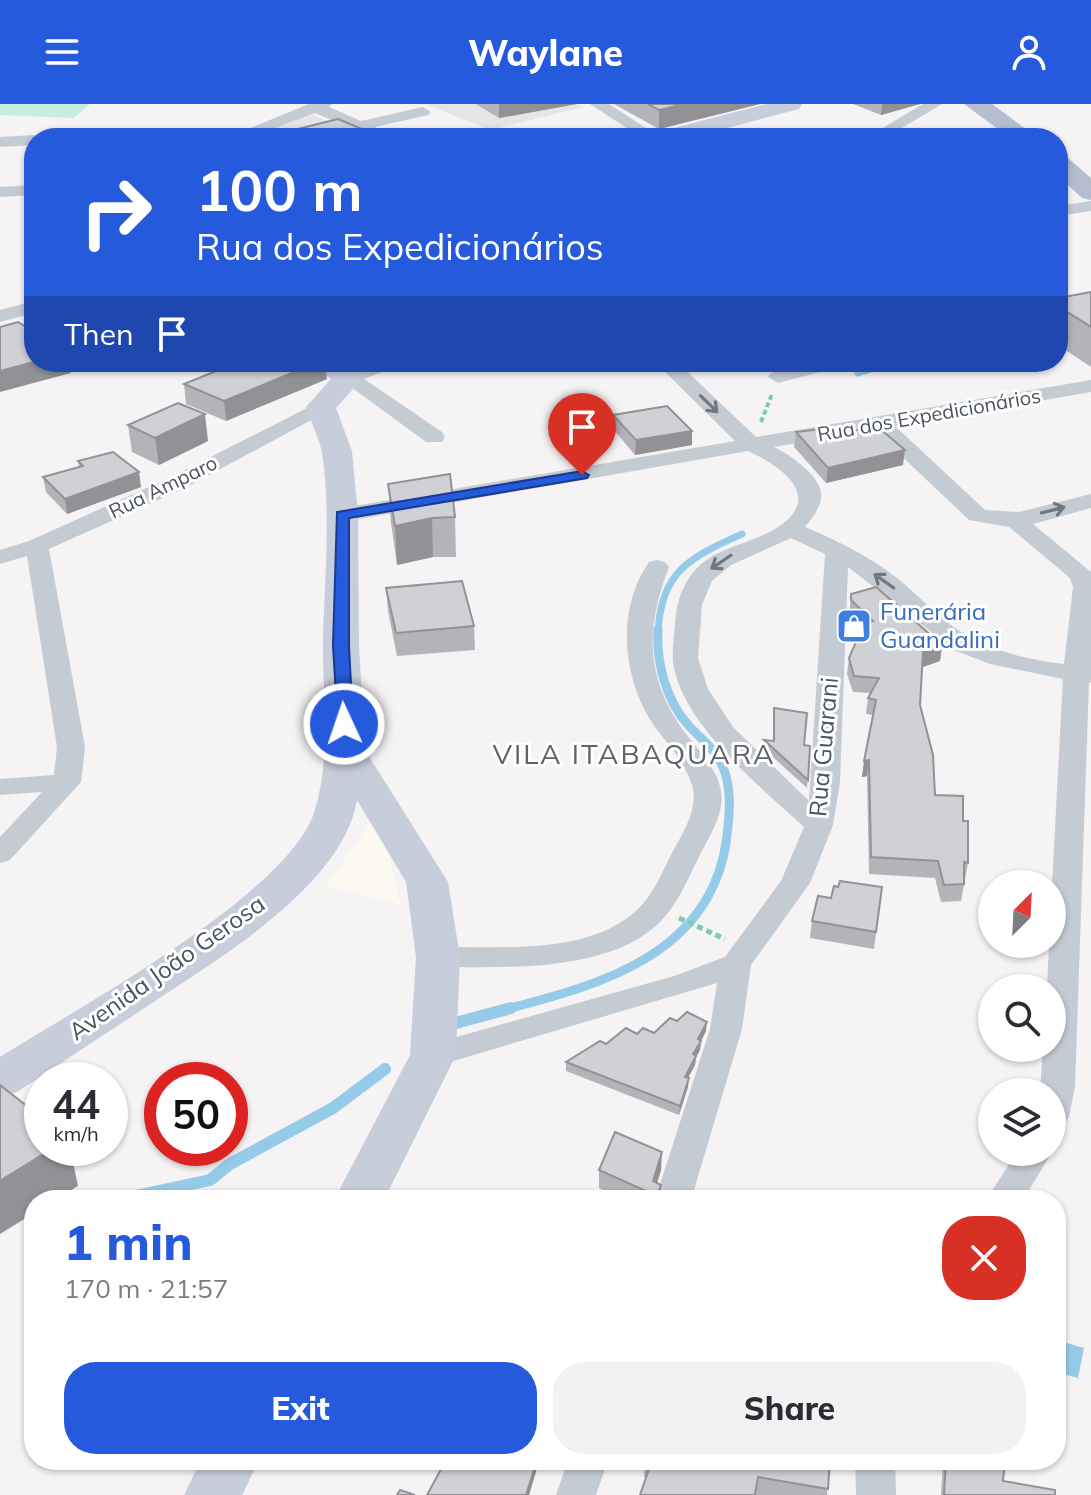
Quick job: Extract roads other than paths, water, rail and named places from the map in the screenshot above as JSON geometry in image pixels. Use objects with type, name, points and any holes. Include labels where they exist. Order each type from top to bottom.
[{"type":"main road","points":[[701,128],[791,104]]},
{"type":"main road","points":[[976,104],[1011,128]]},
{"type":"main road","points":[[1068,172],[1091,192]]},
{"type":"main road","points":[[321,407],[335,372]]},
{"type":"main road","name":"Avenida João Gerosa","points":[[0,1080],[216,940],[276,893],[320,843],[335,811],[346,750],[341,646],[342,515],[337,451],[321,407]]},
{"type":"main road","points":[[346,750],[427,882],[438,957],[433,1055],[364,1190]]},
{"type":"main road","points":[[213,1495],[225,1470]]},
{"type":"street","points":[[598,104],[637,128]]},
{"type":"street","points":[[892,128],[934,104]]},
{"type":"street","points":[[261,128],[319,106],[364,128]]},
{"type":"street","points":[[360,126],[423,112]]},
{"type":"street","points":[[0,142],[24,141]]},
{"type":"street","points":[[0,192],[24,191]]},
{"type":"street","points":[[1068,209],[1091,206]]},
{"type":"street","points":[[0,316],[24,310]]},
{"type":"street","points":[[339,372],[434,437]]},
{"type":"street","points":[[675,372],[752,445],[776,456],[805,482],[810,492],[804,517],[791,529],[731,555],[710,569],[696,586],[681,620],[686,663],[696,694],[720,727],[819,825]]},
{"type":"street","points":[[778,377],[797,372]]},
{"type":"street","name":"Rua dos Expedicionários","points":[[342,515],[1091,386]]},
{"type":"street","name":"Rua Amparo","points":[[0,557],[37,546],[179,482],[321,407]]},
{"type":"street","points":[[880,424],[977,515],[994,520],[1015,520],[1091,501]]},
{"type":"street","points":[[1015,520],[1085,581],[1083,674],[1058,1078]]},
{"type":"street","points":[[791,529],[837,550],[887,582],[950,636],[1008,662],[1083,674]]},
{"type":"street","points":[[0,854],[67,782],[71,747],[37,546]]},
{"type":"street","name":"Rua Guarani","points":[[676,1190],[726,1029],[736,964],[795,883],[819,825],[826,782],[837,550]]},
{"type":"street","points":[[438,957],[541,955],[596,945],[642,922],[665,894],[703,821],[707,791],[700,770],[654,708],[642,671],[640,632],[646,590],[657,567]]},
{"type":"street","points":[[640,632],[681,620]]},
{"type":"street","points":[[0,787],[67,782]]},
{"type":"street","points":[[433,1055],[685,984],[736,964]]},
{"type":"street","points":[[1010,1190],[1026,1166]]},
{"type":"street","points":[[576,1495],[585,1470]]},
{"type":"street","points":[[875,1470],[876,1495]]},
{"type":"water","points":[[1066,1343],[1084,1348],[1078,1378],[1066,1375]]},
{"type":"waterway","points":[[658,631],[666,593],[682,568],[708,550],[742,534]]},
{"type":"waterway","points":[[503,1010],[578,989],[647,958],[676,936],[700,909],[718,876],[728,826],[729,798],[725,771],[711,748],[674,705],[661,668],[658,631]]},
{"type":"waterway","points":[[452,1024],[511,1008]]},
{"type":"waterway","points":[[163,1190],[210,1180],[230,1164],[333,1108],[385,1069]]},
{"type":"place","name":"Funerária Guandalini","points":[[854,626]]},
{"type":"district","name":"VILA ITABAQUARA","points":[[634,754]]}]
